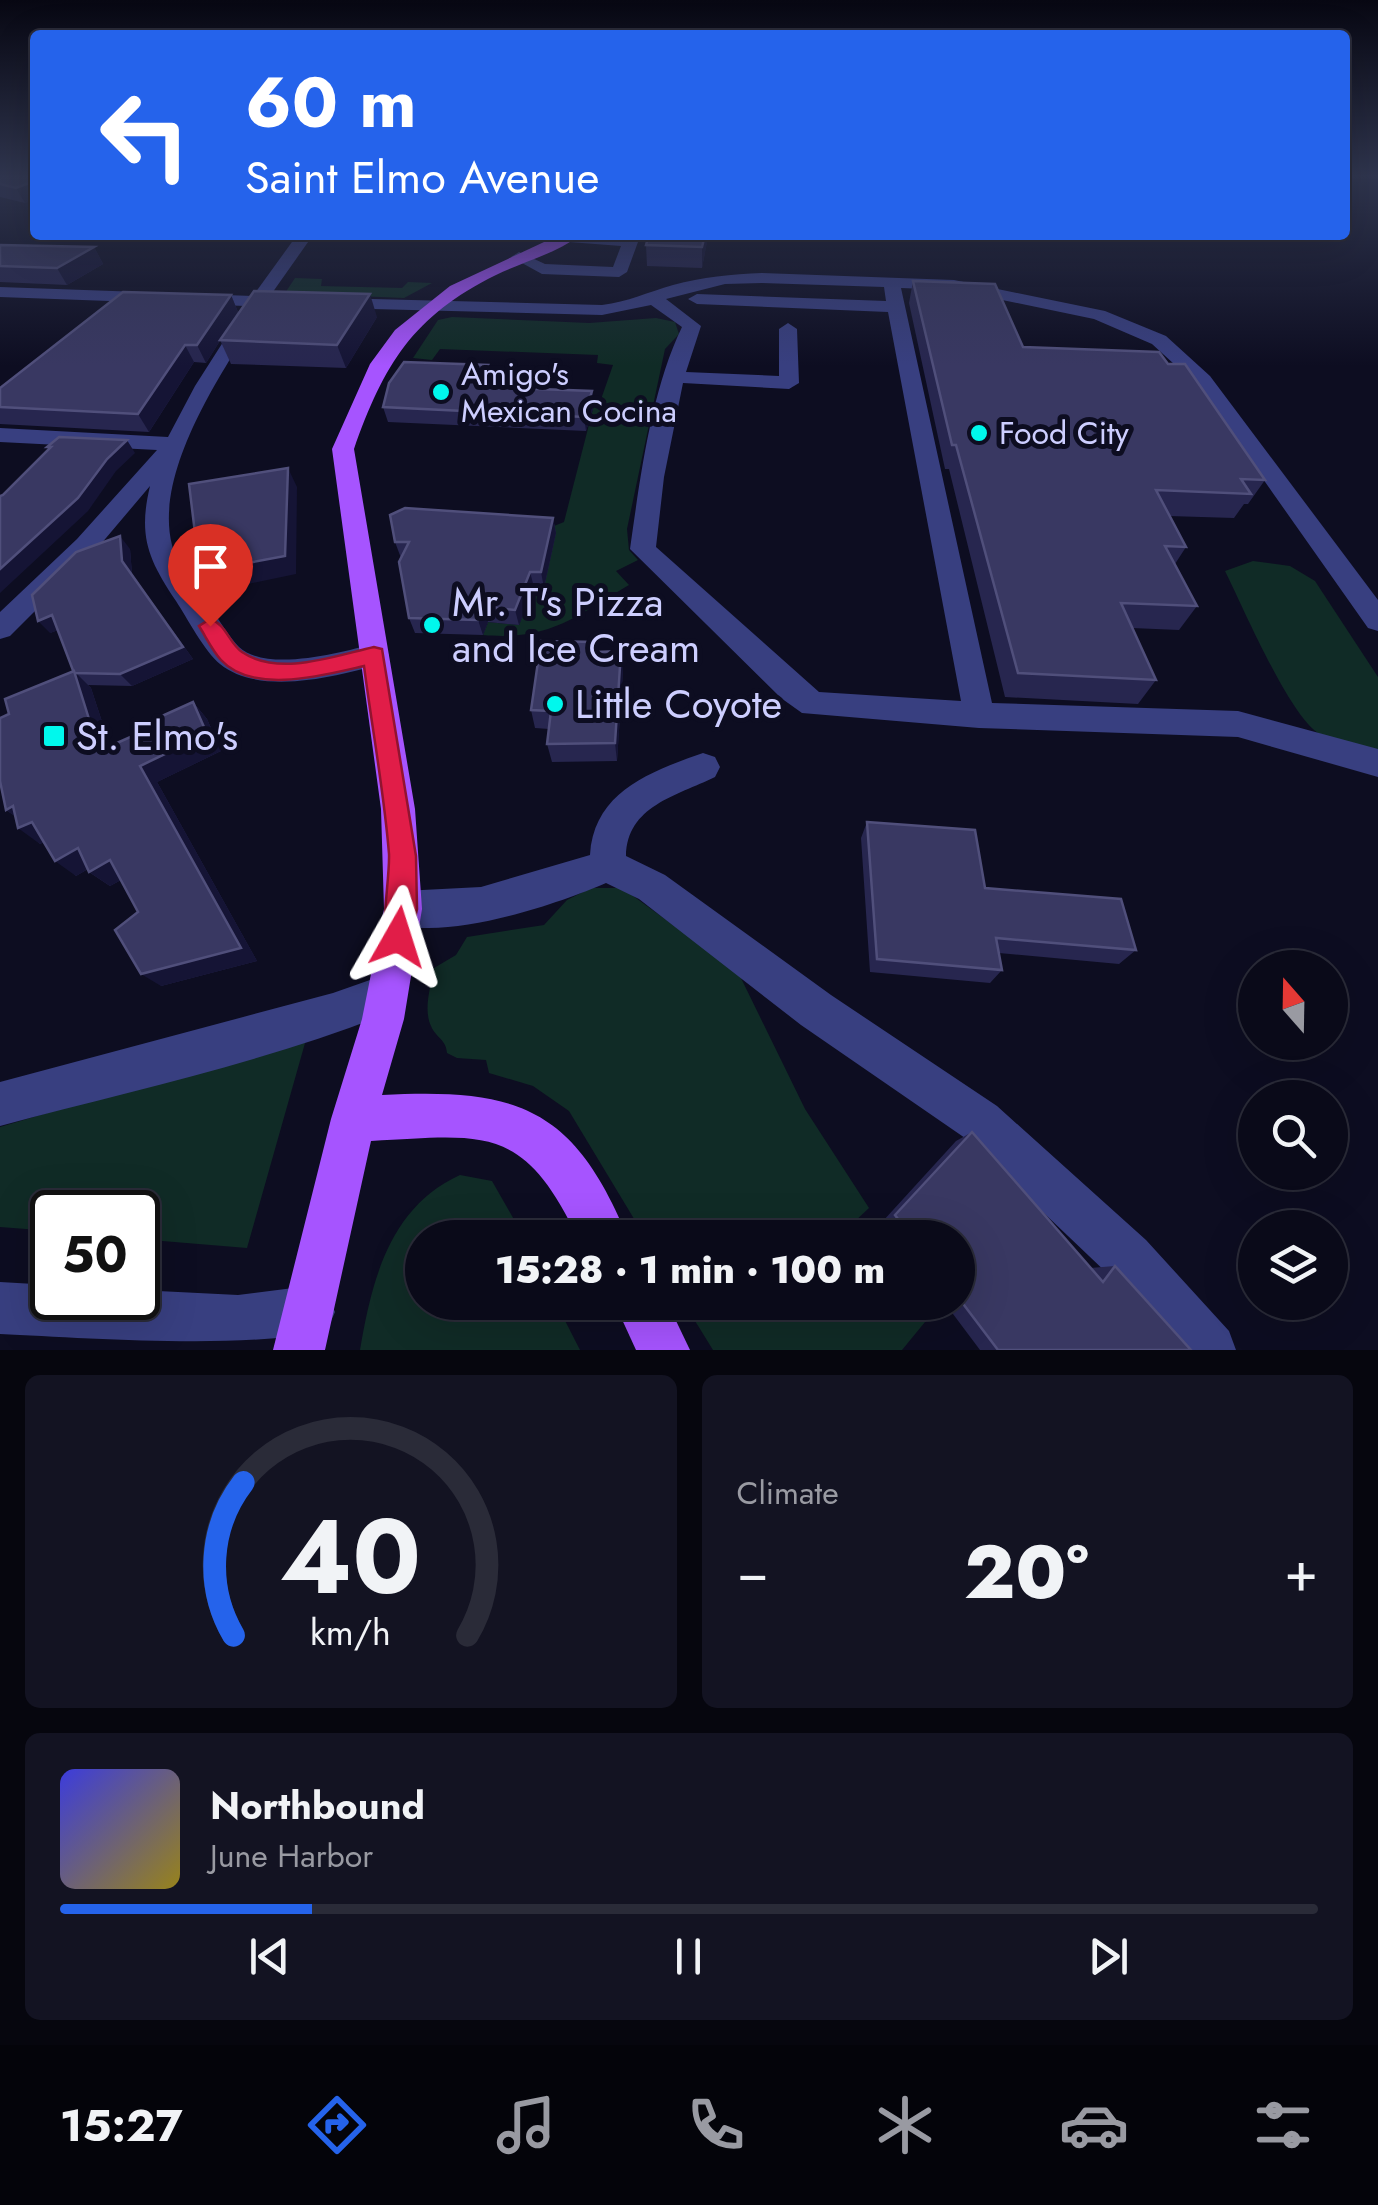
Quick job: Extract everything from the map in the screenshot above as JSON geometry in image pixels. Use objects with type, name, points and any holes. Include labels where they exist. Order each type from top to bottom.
[{"type":"main road","points":[[304,1331],[353,1119],[388,994],[402,909],[398,809],[342,454],[357,402],[392,346],[427,306],[519,257],[560,240]]},
{"type":"main road","points":[[353,1119],[466,1116],[524,1128],[566,1167],[594,1220]]},
{"type":"main road","points":[[648,1320],[664,1350]]},
{"type":"street","points":[[301,240],[257,300],[174,444],[162,473],[157,544],[230,656],[249,666],[277,672],[310,670],[374,655]]},
{"type":"street","points":[[519,257],[542,269],[619,272],[630,242],[610,240]]},
{"type":"street","points":[[2,294],[602,310],[725,279],[894,294]]},
{"type":"street","points":[[654,299],[894,294],[954,285],[1100,315],[1159,340],[1203,380],[1378,621]]},
{"type":"street","points":[[894,294],[979,715]]},
{"type":"street","points":[[654,299],[692,326],[674,376],[642,532],[643,549],[792,690],[813,704],[979,715],[1238,724],[1378,763]]},
{"type":"street","points":[[674,376],[789,383],[788,329]]},
{"type":"street","points":[[0,435],[174,444]]},
{"type":"street","points":[[0,630],[86,545],[174,444]]},
{"type":"street","points":[[607,866],[610,830],[632,801],[703,767]]},
{"type":"street","points":[[402,909],[481,906],[607,866],[652,887],[816,1010],[981,1122],[1128,1258],[1210,1350]]},
{"type":"street","points":[[0,1104],[334,1014],[388,994]]},
{"type":"street","points":[[0,1308],[238,1320],[304,1331]]},
{"type":"green space","points":[[295,278],[322,279],[321,286],[402,288],[408,282],[432,283],[404,298],[285,293]]},
{"type":"green space","points":[[452,317],[589,323],[656,318],[675,322],[679,334],[665,349],[627,529],[629,550],[638,560],[616,571],[629,585],[544,630],[483,635],[488,622],[519,625],[534,587],[544,587],[554,526],[564,522],[594,405],[599,405],[613,365],[597,363],[598,355],[440,349],[432,360],[413,358],[438,320]]},
{"type":"green space","points":[[1253,561],[1290,566],[1315,581],[1378,677],[1378,750],[1325,737],[1306,722],[1293,704],[1225,571]]},
{"type":"green space","points":[[591,888],[619,888],[738,972],[805,1109],[869,1208],[856,1220],[635,1220],[569,1111],[533,1086],[489,1073],[486,1060],[457,1058],[447,1053],[429,1019],[428,997],[434,968],[456,955],[467,937],[544,925],[567,900]]},
{"type":"green space","points":[[307,1036],[247,1248],[160,1241],[160,1190],[30,1190],[30,1229],[0,1227],[0,1127]]},
{"type":"green space","points":[[460,1175],[492,1181],[514,1220],[406,1220],[436,1189]]},
{"type":"green space","points":[[405,1221],[405,1320],[565,1320],[580,1350],[360,1350],[378,1272]]},
{"type":"green space","points":[[694,1320],[925,1322],[902,1350],[713,1350]]},
{"type":"building","points":[[648,240],[704,240],[702,247],[646,245]]},
{"type":"building","points":[[0,245],[94,247],[57,268],[0,266]]},
{"type":"building","points":[[913,281],[995,284],[1023,347],[1159,352],[1168,364],[1185,364],[1265,480],[1241,479],[1251,494],[1156,490],[1186,547],[1165,546],[1197,606],[1121,603],[1156,680],[1018,673],[956,445],[952,445]]},
{"type":"building","points":[[254,291],[370,294],[337,345],[220,340]]},
{"type":"building","points":[[123,292],[231,295],[197,345],[185,345],[138,414],[0,407],[0,388]]},
{"type":"building","points":[[404,362],[488,365],[484,373],[519,374],[512,388],[592,391],[584,417],[383,407],[389,383]]},
{"type":"building","points":[[59,437],[127,440],[107,459],[78,498],[0,569],[0,496]]},
{"type":"building","points":[[288,468],[285,556],[216,569],[195,533],[189,484]]},
{"type":"building","points":[[405,508],[553,518],[541,572],[530,572],[515,610],[483,607],[478,620],[409,618],[399,562],[409,542],[395,542],[390,515]]},
{"type":"building","points":[[120,536],[122,561],[183,647],[120,674],[74,673],[52,615],[38,621],[32,595],[76,552]]},
{"type":"building","points":[[541,641],[597,642],[596,652],[621,651],[615,743],[547,744],[551,711],[531,710]]},
{"type":"building","points":[[74,671],[99,751],[153,727],[151,721],[193,702],[207,734],[140,766],[241,948],[141,974],[115,930],[138,912],[110,860],[89,872],[78,848],[55,861],[32,822],[18,828],[13,806],[6,810],[0,781],[0,718],[9,714],[5,699]]},
{"type":"building","points":[[867,822],[975,830],[985,888],[1121,899],[1136,950],[996,938],[1002,970],[877,959]]},
{"type":"building","points":[[972,1132],[1103,1282],[1115,1266],[1191,1350],[998,1350],[975,1320],[975,1220],[899,1220],[895,1215]]},
{"type":"place","name":"Amigo's Mexican Cocina","points":[[441,392]]},
{"type":"place","name":"Food City","points":[[979,433]]},
{"type":"place","name":"Mr. T's Pizza and Ice Cream","points":[[432,625]]},
{"type":"place","name":"Little Coyote","points":[[555,704]]},
{"type":"place","name":"St. Elmo's","points":[[54,736]]},
{"type":"route","points":[[210,626],[230,656],[249,666],[277,672],[310,670],[374,655],[402,856],[398,937]]}]
